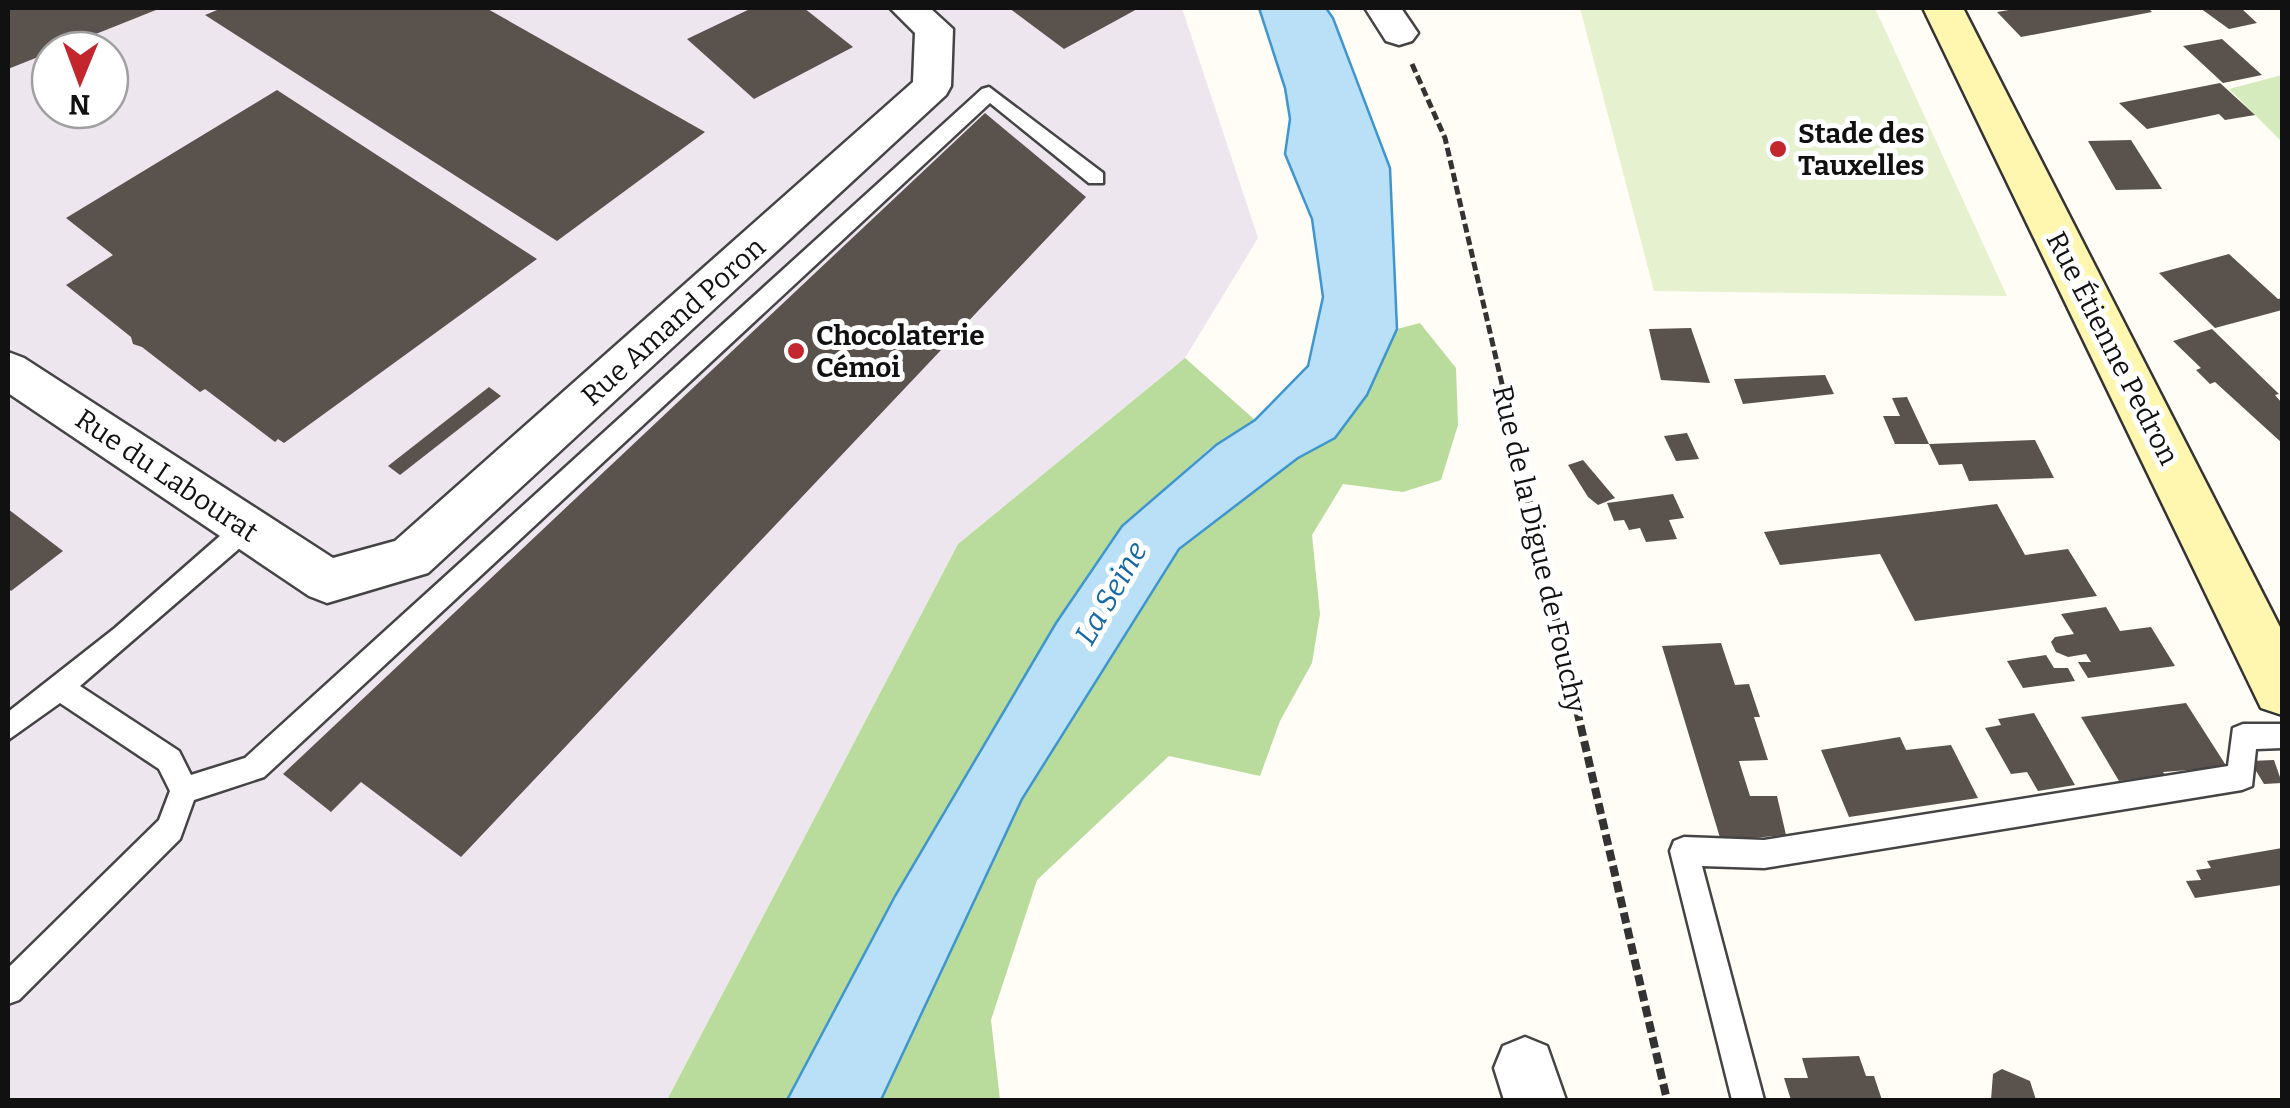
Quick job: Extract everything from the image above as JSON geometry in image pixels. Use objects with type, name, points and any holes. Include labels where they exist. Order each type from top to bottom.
[{"type":"street","name":"Rue Amand Poron","points":[[327,581],[410,558],[932,86],[934,28],[908,8]]},
{"type":"street","name":"Rue Étienne Pedron","points":[[1942,8],[2282,690]]},
{"type":"street","name":"Rue du Labourat","points":[[8,370],[327,581]]},
{"type":"lane","points":[[184,790],[254,768],[989,93],[1096,178]]},
{"type":"lane","points":[[8,728],[246,528]]},
{"type":"lane","points":[[8,989],[170,829],[184,790],[169,760],[59,687]]},
{"type":"lane","points":[[1748,1100],[1684,851],[1764,854],[2242,777],[2243,737],[2282,736]]},
{"type":"path","name":"Rue de la Digue de Fouchy","points":[[1391,20],[1445,138],[1667,1100]]},
{"type":"shaded area","points":[[8,8],[1182,8],[1258,238],[1185,358],[958,544],[667,1100],[8,1100]]},
{"type":"green space","name":"Stade des Tauxelles","points":[[1580,8],[1875,8],[2007,296],[1654,291]]},
{"type":"green space","points":[[2282,75],[2282,142],[2229,89]]},
{"type":"green space","points":[[1420,323],[1456,368],[1458,425],[1441,480],[1403,492],[1343,484],[1312,535],[1320,614],[1312,663],[1280,721],[1260,776],[1169,756],[1037,880],[991,1020],[1000,1100],[881,1100],[907,1037],[1022,799],[1179,549],[1298,458],[1335,438],[1367,395],[1397,329]]},
{"type":"green space","points":[[1185,358],[1255,420],[1210,448],[1122,526],[1056,623],[895,896],[787,1100],[667,1100],[958,544]]},
{"type":"water","name":"La Seine","points":[[1259,8],[1326,8],[1333,18],[1390,168],[1397,329],[1367,395],[1335,438],[1298,458],[1179,549],[1022,799],[881,1100],[787,1100],[895,896],[1056,623],[1122,526],[1216,445],[1255,420],[1308,366],[1323,297],[1312,219],[1285,154],[1290,119],[1285,88]]},
{"type":"building","points":[[8,8],[161,8],[106,30],[30,30],[30,60],[8,69]]},
{"type":"building","points":[[222,8],[486,8],[705,132],[557,241],[205,15]]},
{"type":"building","points":[[752,8],[804,8],[853,47],[754,99],[687,39]]},
{"type":"building","points":[[1009,8],[1139,8],[1064,49]]},
{"type":"building","points":[[2021,8],[2148,8],[2152,12],[2021,37],[1997,12]]},
{"type":"building","points":[[2200,8],[2241,8],[2257,23],[2229,29]]},
{"type":"building","points":[[2222,39],[2262,75],[2223,83],[2183,46]]},
{"type":"building","points":[[2220,83],[2255,115],[2225,120],[2219,114],[2147,129],[2119,103]]},
{"type":"building","points":[[277,90],[537,259],[284,443],[278,439],[275,442],[205,389],[200,392],[133,344],[131,337],[66,285],[113,255],[66,218]]},
{"type":"building","points":[[985,113],[1086,197],[461,857],[361,782],[331,812],[283,774]]},
{"type":"building","points":[[2131,140],[2162,189],[2116,190],[2088,141]]},
{"type":"building","points":[[2229,254],[2278,299],[2282,298],[2282,310],[2215,328],[2159,273]]},
{"type":"building","points":[[1691,328],[1710,383],[1661,380],[1649,329]]},
{"type":"building","points":[[2212,329],[2279,394],[2275,395],[2282,403],[2282,443],[2215,382],[2210,384],[2196,370],[2201,368],[2173,341]]},
{"type":"building","points":[[1825,375],[1834,394],[1743,404],[1734,379]]},
{"type":"building","points":[[489,387],[501,396],[400,475],[388,466]]},
{"type":"building","points":[[1907,397],[1929,444],[1895,444],[1883,416],[1900,416],[1892,398]]},
{"type":"building","points":[[1687,433],[1699,459],[1676,461],[1664,436]]},
{"type":"building","points":[[2035,440],[2054,478],[1969,481],[1962,464],[1939,465],[1929,444]]},
{"type":"building","points":[[1583,460],[1615,498],[1598,505],[1588,497],[1568,465]]},
{"type":"building","points":[[1673,494],[1684,518],[1669,520],[1677,539],[1646,542],[1640,528],[1629,530],[1624,520],[1614,521],[1607,503]]},
{"type":"building","points":[[1997,504],[2025,555],[2068,549],[2097,596],[1915,621],[1880,554],[1780,565],[1764,532]]},
{"type":"building","points":[[8,509],[63,551],[11,591],[8,588]]},
{"type":"building","points":[[2106,607],[2120,631],[2151,627],[2175,666],[2088,678],[2078,662],[2091,662],[2086,654],[2068,657],[2056,652],[2051,642],[2055,637],[2074,634],[2061,614]]},
{"type":"building","points":[[1721,643],[1735,685],[1749,684],[1760,717],[1754,717],[1768,760],[1739,761],[1750,796],[1777,796],[1786,835],[1721,841],[1662,646]]},
{"type":"building","points":[[2046,655],[2054,668],[2068,668],[2075,681],[2023,688],[2007,661]]},
{"type":"building","points":[[2186,703],[2227,767],[2163,772],[2165,775],[2119,781],[2081,717]]},
{"type":"building","points":[[2034,713],[2075,785],[2038,791],[2027,772],[2011,774],[1985,728],[2001,725],[1998,719]]},
{"type":"building","points":[[1900,737],[1906,750],[1951,745],[1978,798],[1849,817],[1821,750]]},
{"type":"building","points":[[2274,760],[2282,783],[2264,784],[2250,761]]},
{"type":"building","points":[[2282,848],[2282,885],[2195,898],[2186,881],[2201,880],[2196,870],[2211,868],[2207,861]]},
{"type":"building","points":[[1859,1056],[1866,1076],[1874,1076],[1882,1100],[1791,1100],[1784,1078],[1808,1078],[1802,1058]]},
{"type":"building","points":[[2002,1069],[2030,1081],[2036,1100],[1991,1100],[1993,1074]]},
{"type":"place","name":"Stade des Tauxelles","points":[[1778,149]]},
{"type":"place","name":"Chocolaterie Cémoi","points":[[796,351]]}]
